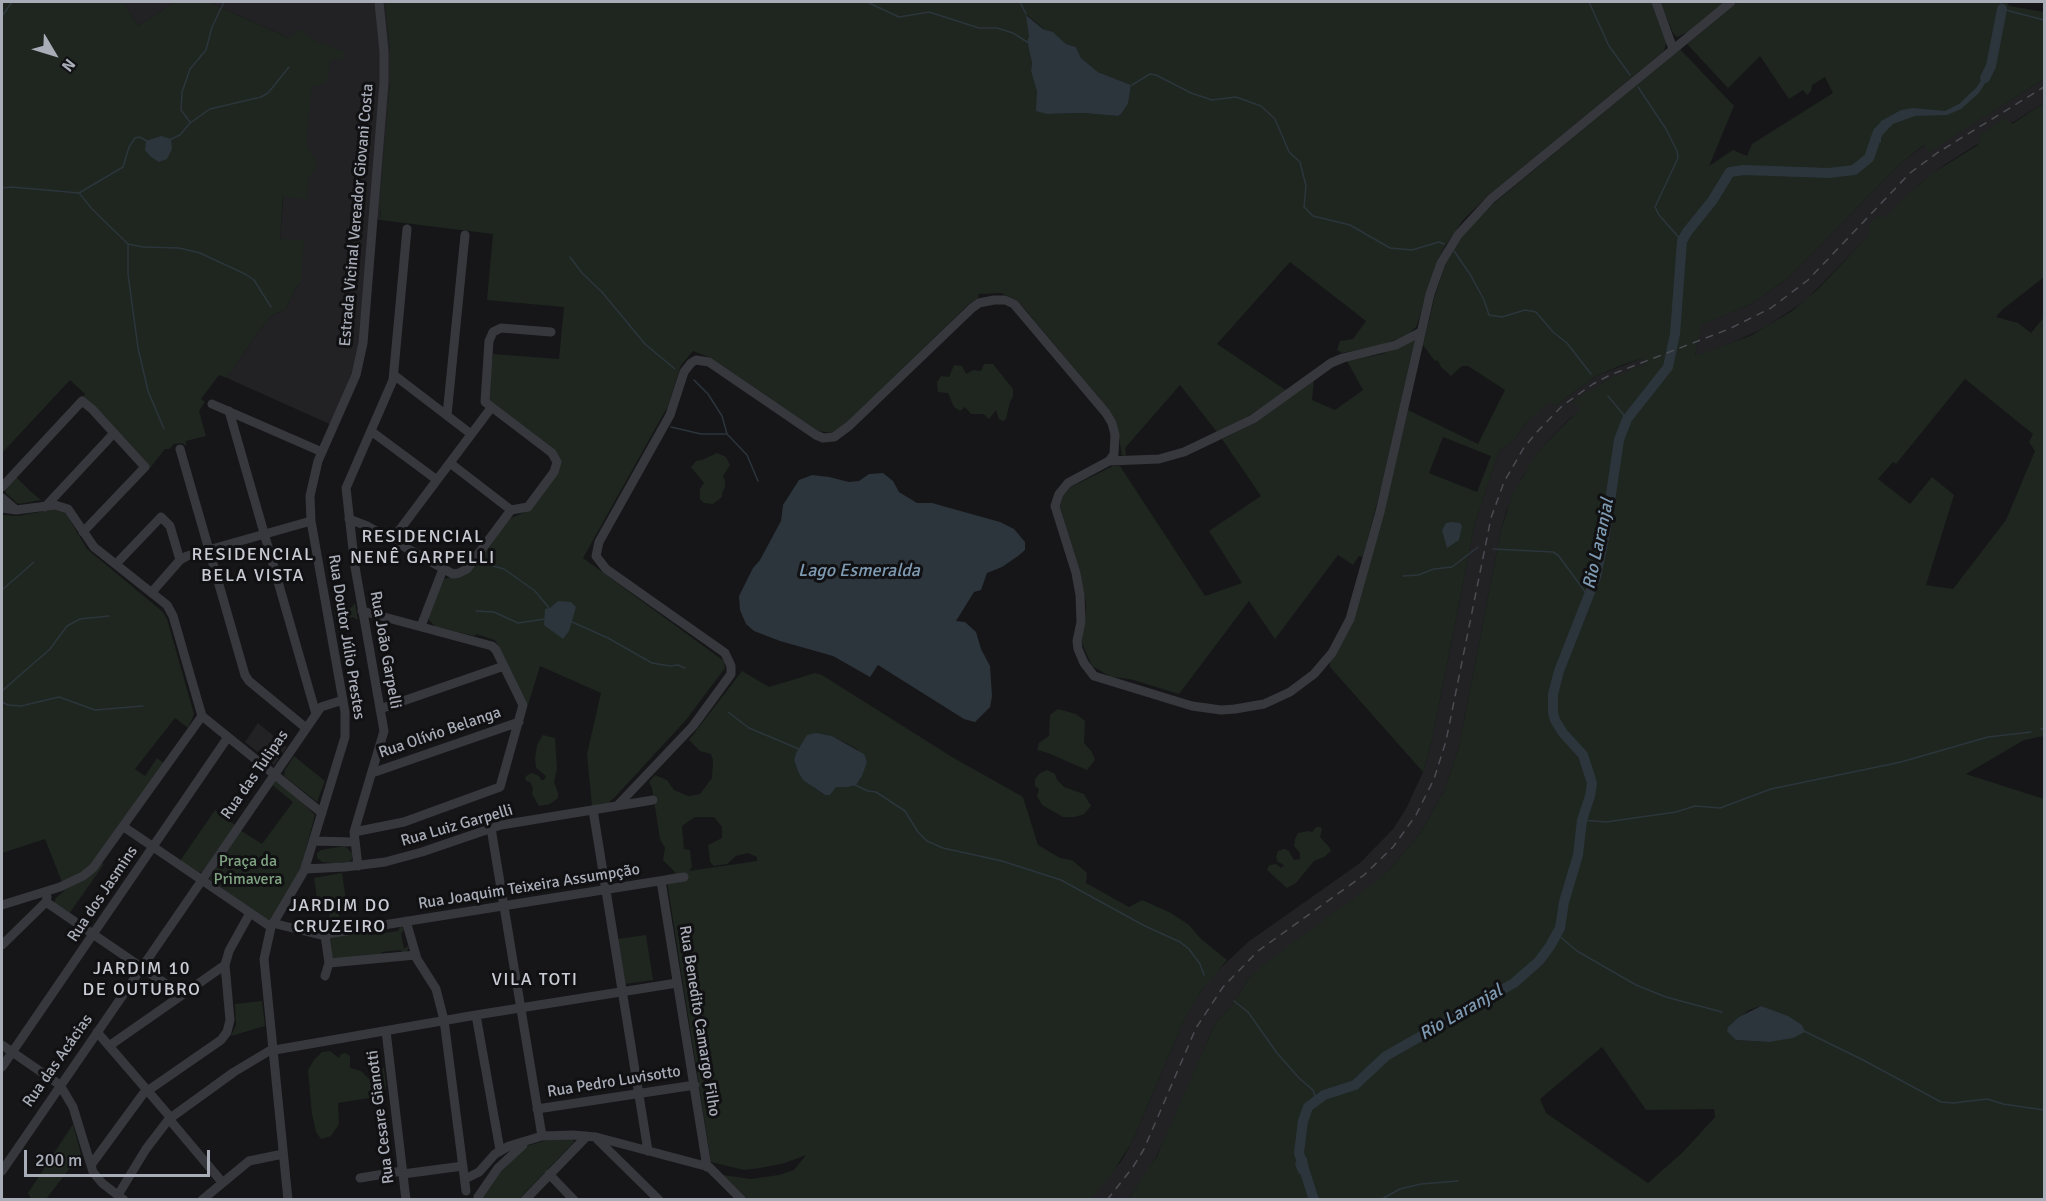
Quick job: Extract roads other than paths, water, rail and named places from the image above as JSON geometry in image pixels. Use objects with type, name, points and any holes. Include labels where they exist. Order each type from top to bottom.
[{"type":"street","name":"Estrada Vicinal Vereador Giovani Costa","points":[[334,426],[357,370],[363,337],[384,82],[385,59],[380,2]]},
{"type":"street","points":[[1656,2],[1673,49]]},
{"type":"street","points":[[1421,332],[1396,345],[1331,363],[1253,419],[1184,452],[1159,459],[1109,461],[1068,483],[1059,494],[1055,506],[1076,573],[1080,595],[1078,649],[1084,663],[1094,676],[1192,706],[1235,709],[1264,704],[1290,692],[1303,684],[1324,664],[1342,636],[1354,606],[1382,501],[1430,294],[1441,263],[1453,242],[1468,222],[1491,199],[1731,2]]},
{"type":"street","name":"Rua João Garpelli","points":[[358,866],[354,837],[383,737],[362,611],[346,488],[394,375],[408,229]]},
{"type":"street","points":[[447,416],[465,235]]},
{"type":"street","points":[[617,806],[693,726],[731,674],[731,666],[725,653],[606,569],[596,556],[599,542],[670,415],[684,372],[691,363],[696,360],[709,362],[816,435],[834,438],[972,308],[986,301],[1005,300],[1014,304],[1021,311],[1106,413],[1115,435],[1114,454],[1109,461]]},
{"type":"street","points":[[349,519],[392,540],[443,570],[453,574],[467,569],[511,510],[528,507],[554,472],[557,462],[552,453],[485,402],[489,341],[493,332],[501,328],[551,332]]},
{"type":"street","points":[[394,375],[471,434]]},
{"type":"street","points":[[2,487],[82,401],[145,467],[86,529]]},
{"type":"street","points":[[212,404],[322,452]]},
{"type":"street","points":[[392,540],[491,408]]},
{"type":"street","points":[[229,411],[316,714]]},
{"type":"street","name":"Rua Doutor Júlio Prestes","points":[[288,1200],[264,966],[272,925],[304,869],[345,740],[346,721],[343,700],[311,521],[310,489],[322,452],[334,426]]},
{"type":"street","points":[[371,431],[437,480]]},
{"type":"street","points":[[45,507],[114,433]]},
{"type":"street","points":[[180,449],[246,677],[306,728]]},
{"type":"street","points":[[450,463],[511,510]]},
{"type":"street","points":[[57,494],[86,529],[94,547],[152,592],[172,612],[202,716],[322,813]]},
{"type":"street","points":[[2,498],[16,510]]},
{"type":"street","points":[[2,508],[16,510],[56,505],[68,509],[86,529]]},
{"type":"street","points":[[116,564],[161,517],[170,526],[182,559]]},
{"type":"street","points":[[152,592],[182,559],[311,521]]},
{"type":"street","points":[[421,626],[443,570]]},
{"type":"street","points":[[314,841],[354,837],[404,822],[500,787],[519,722],[522,702],[496,650],[487,644],[362,611]]},
{"type":"street","points":[[380,709],[504,666]]},
{"type":"street","points":[[312,702],[322,705],[343,700]]},
{"type":"street","name":"Rua das Tulipas","points":[[202,880],[322,705]]},
{"type":"street","points":[[2,905],[49,890],[76,879],[93,868],[202,716]]},
{"type":"street","name":"Rua Olívio Belanga","points":[[372,773],[519,722]]},
{"type":"street","name":"Rua dos Jasmins","points":[[2,1067],[228,737]]},
{"type":"street","name":"Rua Luiz Garpelli","points":[[304,869],[358,866],[410,855],[491,828],[653,800]]},
{"type":"street","points":[[593,810],[648,1151]]},
{"type":"street","name":"Rua Joaquim Teixeira Assumpção","points":[[124,827],[250,913],[272,925],[315,935],[684,877]]},
{"type":"street","points":[[491,828],[542,1136]]},
{"type":"street","name":"Rua das Acácias","points":[[2,1171],[202,880]]},
{"type":"street","name":"Rua Benedito Camargo Filho","points":[[661,881],[708,1167]]},
{"type":"street","points":[[2,945],[45,902],[49,890]]},
{"type":"street","points":[[45,902],[182,995]]},
{"type":"street","points":[[91,1165],[147,1090],[225,1036],[230,1020],[225,965],[229,951],[250,913]]},
{"type":"street","points":[[406,921],[416,955],[436,989],[444,1020],[466,1186]]},
{"type":"street","points":[[325,935],[329,963],[325,976]]},
{"type":"street","points":[[329,963],[416,955]]},
{"type":"street","points":[[109,1046],[225,965]]},
{"type":"street","points":[[2,1045],[60,1085],[73,1107],[91,1165],[99,1180],[122,1198],[150,1142],[170,1118],[234,1072],[273,1050],[677,983]]},
{"type":"street","points":[[476,1015],[500,1150]]},
{"type":"street","name":"Rua Cesare Gianotti","points":[[386,1031],[406,1200]]},
{"type":"street","points":[[97,1032],[222,1182]]},
{"type":"street","name":"Rua Pedro Luvisotto","points":[[537,1109],[695,1085]]},
{"type":"street","points":[[466,1186],[500,1150],[542,1136],[591,1137],[708,1167],[742,1200]]},
{"type":"street","points":[[525,1200],[549,1174],[591,1137]]},
{"type":"street","points":[[591,1137],[659,1200]]},
{"type":"street","points":[[478,1198],[503,1162],[530,1140]]},
{"type":"street","points":[[202,1200],[249,1161],[283,1154]]},
{"type":"street","points":[[360,1178],[463,1166]]},
{"type":"street","points":[[478,1198],[479,1172]]},
{"type":"street","points":[[549,1174],[574,1200]]},
{"type":"street","points":[[466,1186],[478,1186]]},
{"type":"water","points":[[1026,15],[1043,29],[1053,32],[1066,44],[1076,47],[1081,58],[1098,72],[1131,85],[1128,104],[1121,114],[1118,116],[1083,113],[1047,114],[1036,111],[1037,92],[1031,71]]},
{"type":"water","points":[[1991,66],[1988,78],[1979,93],[1961,109],[1947,115],[1915,116],[1893,124],[1881,136],[1881,143],[1870,138],[1881,121],[1901,110],[1913,108],[1945,111],[1959,104],[1976,88]]},
{"type":"water","points":[[161,136],[171,139],[172,149],[167,159],[159,162],[145,150],[146,141]]},
{"type":"water","name":"Lago Esmeralda","points":[[883,473],[893,481],[899,492],[917,503],[932,503],[1000,522],[1014,529],[1025,542],[1025,550],[1018,556],[1002,567],[987,573],[981,590],[974,592],[956,621],[965,622],[976,632],[981,649],[990,666],[992,696],[990,707],[975,722],[964,719],[878,665],[870,677],[833,656],[754,631],[746,624],[740,610],[739,596],[781,521],[783,505],[799,480],[812,475],[849,482],[859,481],[869,474]]},
{"type":"water","points":[[1446,523],[1460,523],[1462,526],[1459,540],[1447,548],[1442,530]]},
{"type":"water","points":[[558,601],[571,602],[576,607],[569,631],[563,639],[544,625],[545,609]]},
{"type":"water","points":[[816,733],[832,736],[864,754],[867,762],[856,785],[836,787],[830,795],[825,795],[803,780],[794,760],[807,735]]},
{"type":"water","points":[[1761,1006],[1788,1016],[1802,1025],[1805,1032],[1793,1038],[1769,1042],[1736,1040],[1727,1031],[1728,1027],[1739,1017]]},
{"type":"water","points":[[1299,1153],[1307,1158],[1311,1187],[1298,1172],[1295,1164]]},
{"type":"waterway","points":[[2,16],[12,2]]},
{"type":"waterway","points":[[190,122],[181,110],[182,92],[190,69],[206,50],[212,27],[224,2]]},
{"type":"waterway","points":[[867,2],[899,17],[929,12],[979,28],[997,28],[1013,33],[1027,42]]},
{"type":"waterway","points":[[1020,2],[1026,14]]},
{"type":"waterway","points":[[1589,2],[1609,46],[1630,75]]},
{"type":"waterway","points":[[2001,2],[2002,9],[2044,20]]},
{"type":"waterway","name":"Rio Laranjal","points":[[1985,78],[1991,66],[2002,9]]},
{"type":"waterway","points":[[169,140],[180,135],[190,123],[210,109],[261,97],[268,93],[289,67]]},
{"type":"waterway","points":[[1132,85],[1150,74],[1212,100],[1236,97],[1261,106],[1275,119],[1289,152],[1300,162],[1306,186],[1304,207],[1313,216],[1350,225],[1390,248],[1412,250],[1439,242],[1444,244]]},
{"type":"waterway","points":[[1638,87],[1666,129],[1677,151],[1678,158],[1655,207],[1659,215],[1682,241]]},
{"type":"waterway","name":"Rio Laranjal","points":[[1314,1200],[1299,1153],[1303,1121],[1308,1107],[1324,1095],[1355,1085],[1386,1056],[1514,983],[1539,961],[1560,928],[1564,902],[1578,855],[1582,820],[1592,783],[1583,755],[1563,733],[1555,720],[1553,694],[1559,671],[1596,577],[1619,440],[1627,419],[1668,367],[1675,334],[1682,241],[1730,172],[1744,170],[1829,173],[1854,170],[1869,158],[1878,132],[1882,128]]},
{"type":"waterway","points":[[2,188],[79,193],[123,167],[129,147],[135,138],[140,137],[147,141]]},
{"type":"waterway","points":[[80,194],[128,244],[128,274],[138,348],[148,391],[164,429]]},
{"type":"waterway","points":[[128,244],[143,247],[179,248],[200,253],[254,280],[271,307]]},
{"type":"waterway","points":[[1454,251],[1470,274],[1489,315],[1502,317],[1525,310],[1536,312],[1553,332],[1567,343],[1591,374]]},
{"type":"waterway","points":[[570,257],[645,344],[675,369]]},
{"type":"waterway","points":[[694,380],[708,394],[722,416],[727,434],[747,455],[758,481]]},
{"type":"waterway","points":[[1608,396],[1627,419]]},
{"type":"waterway","points":[[671,427],[701,434],[726,434]]},
{"type":"waterway","points":[[1403,576],[1452,567],[1478,547]]},
{"type":"waterway","points":[[1493,549],[1553,552],[1558,555],[1589,597]]},
{"type":"waterway","points":[[2,590],[34,562]]},
{"type":"waterway","points":[[493,566],[504,569],[535,591],[549,608]]},
{"type":"waterway","points":[[476,611],[494,612],[518,623],[545,619]]},
{"type":"waterway","points":[[2,691],[50,649],[67,626],[80,619],[109,616]]},
{"type":"waterway","points":[[570,621],[608,638],[652,663],[678,665],[685,668]]},
{"type":"waterway","points":[[2,702],[21,706],[59,697],[95,710],[143,706]]},
{"type":"waterway","points":[[728,712],[749,728],[799,749]]},
{"type":"waterway","points":[[1582,820],[1606,822],[1676,812],[1695,806],[1720,808],[1771,789],[1901,762],[1988,737],[2031,732]]},
{"type":"waterway","points":[[855,785],[876,792],[905,811],[918,832],[927,841],[943,848],[1002,861],[1061,880],[1143,925],[1180,942],[1189,949],[1200,964],[1204,975]]},
{"type":"waterway","points":[[1557,934],[1577,951],[1636,985],[1666,997],[1722,1012]]},
{"type":"waterway","points":[[1234,1001],[1248,1012],[1277,1053],[1313,1090],[1316,1099]]},
{"type":"waterway","points":[[1804,1031],[1941,1102],[1987,1099],[2003,1104],[2044,1110]]},
{"type":"waterway","points":[[1380,1200],[1400,1189],[1421,1184],[1458,1181]]},
{"type":"railway","points":[[1107,1200],[1144,1149],[1196,1028],[1223,987],[1258,951],[1364,875],[1393,847],[1416,815],[1434,779],[1446,741],[1491,518],[1504,482],[1523,449],[1535,434],[1562,406],[1593,384],[1610,375],[1729,329],[1771,308],[1808,280],[1910,173],[1937,153],[2044,87]]},
{"type":"district","name":"RESIDENCIAL NENÊ GARPELLI","points":[[423,547]]},
{"type":"district","name":"RESIDENCIAL BELA VISTA","points":[[253,565]]},
{"type":"district","name":"JARDIM DO CRUZEIRO","points":[[340,916]]},
{"type":"district","name":"JARDIM 10 DE OUTUBRO","points":[[142,979]]},
{"type":"district","name":"VILA TOTI","points":[[535,980]]},
{"type":"park label","name":"Praça da Primavera","points":[[248,871]]}]
